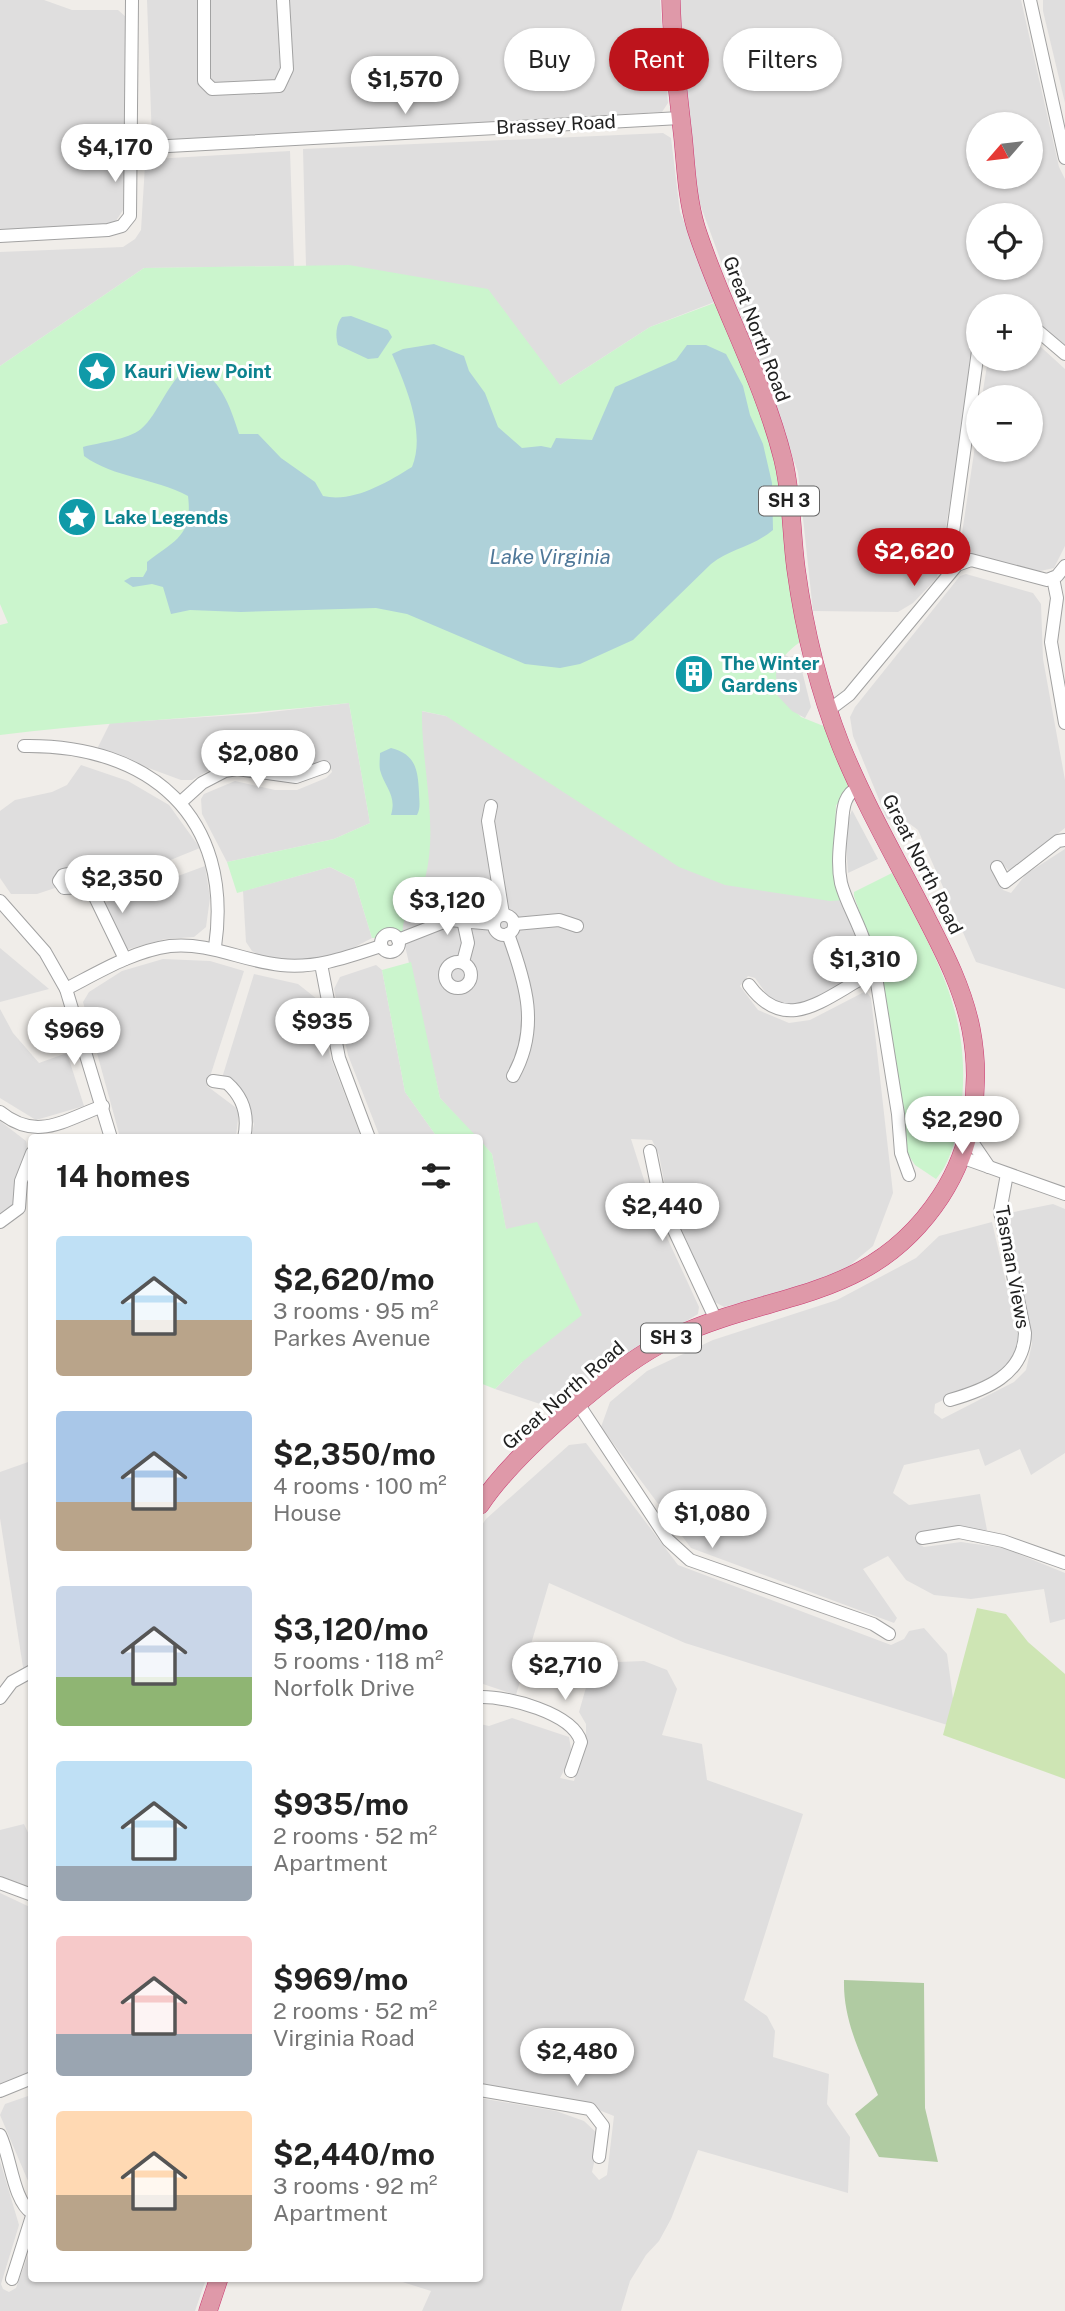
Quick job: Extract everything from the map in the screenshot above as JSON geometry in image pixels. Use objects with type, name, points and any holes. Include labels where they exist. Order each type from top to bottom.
[{"type":"highway","name":"Great North Road","points":[[483,1502],[519,1460],[579,1405],[611,1376],[649,1350],[716,1320],[814,1293],[874,1265],[924,1219],[940,1198],[961,1157],[970,1128],[976,1087],[975,1059],[965,1006],[948,961],[860,786],[829,710],[800,594],[783,462],[753,373],[695,223],[680,118],[671,0]]},
{"type":"highway","points":[[208,2311],[218,2282]]},
{"type":"street","points":[[0,236],[108,230],[122,226],[131,209],[132,0]]},
{"type":"street","points":[[204,0],[204,82],[212,89],[279,86],[287,69],[283,0]]},
{"type":"street","points":[[1030,0],[1065,158]]},
{"type":"street","name":"Brassey Road","points":[[132,148],[680,118]]},
{"type":"street","points":[[1043,335],[1065,354]]},
{"type":"street","points":[[953,568],[950,554],[975,371]]},
{"type":"street","points":[[829,710],[849,695],[953,568],[971,560],[1038,579],[1053,578],[1065,566]]},
{"type":"street","points":[[1053,578],[1057,598],[1051,642],[1065,717]]},
{"type":"street","points":[[24,746],[53,745],[106,756],[149,776],[181,802],[201,832],[215,870],[219,903],[215,947]]},
{"type":"street","points":[[181,802],[202,783],[225,771],[251,770],[296,778],[324,767]]},
{"type":"street","points":[[860,786],[849,793],[844,805],[839,873],[846,902],[867,951],[867,971],[877,983],[898,1114],[901,1153],[909,1175]]},
{"type":"street","points":[[491,806],[488,821],[503,914]]},
{"type":"street","points":[[997,867],[1005,883],[1058,841],[1065,840]]},
{"type":"street","points":[[89,887],[125,959]]},
{"type":"street","points":[[0,901],[45,952],[66,989],[110,1134]]},
{"type":"street","points":[[494,924],[503,914]]},
{"type":"street","points":[[503,914],[511,916],[530,1009],[525,1053],[513,1076]]},
{"type":"street","points":[[66,989],[125,959],[171,946],[215,947],[280,965],[321,964],[381,946],[385,951],[394,952],[398,940],[442,921],[463,920],[494,924]]},
{"type":"street","points":[[463,920],[468,943],[463,962]]},
{"type":"street","points":[[494,924],[497,932],[559,920],[578,926]]},
{"type":"street","points":[[321,964],[339,1058],[368,1134]]},
{"type":"street","points":[[750,985],[766,1003],[776,1009],[797,1011],[859,980],[867,971]]},
{"type":"street","points":[[213,1081],[227,1083],[242,1102],[246,1115],[244,1134]]},
{"type":"street","points":[[0,1112],[36,1134],[103,1106]]},
{"type":"street","points":[[970,1128],[974,1145],[990,1168]]},
{"type":"street","points":[[650,1151],[660,1200],[716,1320]]},
{"type":"street","points":[[961,1157],[1065,1195]]},
{"type":"street","points":[[0,1222],[19,1208],[21,1181],[28,1163]]},
{"type":"street","name":"Tasman Views","points":[[950,1400],[973,1393],[1008,1374],[1017,1366],[1025,1347],[1024,1326],[1000,1212],[1007,1174]]},
{"type":"street","points":[[579,1405],[668,1540],[681,1554],[690,1560],[873,1623],[889,1634]]},
{"type":"street","points":[[922,1538],[959,1532],[1003,1541],[1065,1563]]},
{"type":"street","points":[[0,1698],[12,1682],[28,1673]]},
{"type":"street","points":[[483,1697],[497,1696],[562,1718],[573,1726],[581,1742],[571,1771]]},
{"type":"street","points":[[0,1884],[28,1894]]},
{"type":"street","points":[[0,2091],[28,2080]]},
{"type":"street","points":[[483,2091],[590,2109],[603,2126],[599,2157]]},
{"type":"street","points":[[0,2134],[10,2156],[17,2196],[28,2210]]},
{"type":"street","points":[[12,2279],[28,2228]]},
{"type":"shaded area","points":[[0,0],[44,0],[72,10],[118,10],[127,18],[123,210],[112,227],[0,233]]},
{"type":"shaded area","points":[[147,0],[660,0],[662,28],[609,28],[609,91],[667,91],[668,103],[662,112],[152,141]]},
{"type":"shaded area","points":[[679,0],[1021,0],[1059,167],[1065,179],[1065,345],[1043,328],[1043,294],[966,294],[966,371],[973,371],[970,385],[966,385],[966,410],[937,578],[913,603],[898,612],[813,611],[798,472],[696,193],[687,91],[709,91],[709,28],[681,28]]},
{"type":"shaded area","points":[[1043,0],[1065,0],[1065,103],[1043,11]]},
{"type":"shaded area","points":[[663,133],[671,138],[680,212],[717,301],[650,327],[560,385],[306,266],[303,149]]},
{"type":"shaded area","points":[[290,151],[294,266],[144,268],[0,366],[0,252],[123,247],[135,239],[141,230],[145,165],[154,159]]},
{"type":"shaded area","points":[[1043,349],[1065,369],[1065,546],[1054,568],[1031,573],[969,557],[960,547],[973,462],[1043,462],[1043,385],[984,385],[986,371],[1043,371]]},
{"type":"shaded area","points":[[966,574],[1033,593],[1041,604],[1043,659],[1065,780],[1065,828],[1009,871],[1000,861],[993,862],[992,867],[1003,890],[1011,893],[1026,874],[1065,849],[1065,989],[976,962],[918,830],[910,824],[887,819],[853,736],[850,717],[855,707],[960,576]]},
{"type":"shaded area","points":[[783,654],[789,657],[798,655],[811,707],[805,718],[792,711],[777,695],[776,673]]},
{"type":"shaded area","points":[[349,703],[370,823],[334,839],[227,862],[202,814],[201,799],[204,794],[235,781],[275,790],[297,790],[326,778],[332,772],[330,765],[299,774],[229,764],[213,768],[192,780],[181,780],[97,749],[110,723],[253,714]]},
{"type":"shaded area","points":[[421,711],[446,716],[844,900],[865,971],[798,1009],[787,1009],[770,999],[755,978],[748,976],[740,986],[758,1010],[789,1023],[810,1020],[866,991],[871,998],[893,1193],[873,1246],[832,1280],[724,1307],[713,1301],[667,1196],[659,1155],[652,1140],[631,1139],[652,1205],[699,1307],[698,1314],[651,1343],[558,1410],[495,1389],[522,1362],[506,1230],[492,1154],[483,1144],[483,1134],[473,1134],[440,1098],[403,937],[401,922],[412,905]]},
{"type":"shaded area","points":[[81,765],[128,781],[169,805],[200,848],[99,889],[75,873],[56,883],[55,888],[37,894],[11,894],[0,878],[0,811],[15,800],[52,792],[67,785]]},
{"type":"shaded area","points":[[852,810],[878,859],[848,873],[845,828]]},
{"type":"shaded area","points":[[205,866],[210,898],[206,927],[194,937],[165,939],[125,950],[102,904]]},
{"type":"shaded area","points":[[330,867],[354,879],[372,938],[332,959],[299,961],[261,956],[252,951],[246,942],[243,891]]},
{"type":"shaded area","points":[[0,948],[49,989],[0,1002]]},
{"type":"shaded area","points":[[163,959],[210,961],[244,971],[207,1086],[239,1110],[236,1134],[119,1134],[83,1002],[89,992],[122,971]]},
{"type":"shaded area","points":[[376,965],[382,970],[405,1092],[435,1134],[379,1134],[348,1055],[334,989],[340,977]]},
{"type":"shaded area","points":[[254,974],[298,984],[317,999],[330,1056],[360,1134],[252,1134],[254,1124],[245,1103],[222,1078]]},
{"type":"shaded area","points":[[0,1009],[13,1033],[39,1063],[67,1053],[84,1106],[36,1120],[0,1098]]},
{"type":"shaded area","points":[[0,1121],[26,1141],[27,1147],[17,1179],[15,1205],[0,1215]]},
{"type":"shaded area","points":[[1053,1204],[1065,1209],[1065,1453],[1031,1475],[1020,1449],[985,1466],[979,1449],[904,1465],[893,1493],[909,1505],[980,1494],[987,1530],[921,1539],[919,1544],[924,1547],[961,1542],[1004,1548],[1065,1573],[1065,1619],[1050,1623],[1044,1589],[971,1599],[934,1595],[906,1580],[888,1556],[863,1569],[897,1618],[894,1623],[691,1548],[601,1427],[610,1402],[647,1371],[713,1340],[837,1300],[916,1258],[939,1236],[992,1222],[1020,1343],[1007,1369],[935,1404],[934,1413],[942,1419],[1014,1382],[1026,1370],[1032,1344],[1004,1214]]},
{"type":"shaded area","points":[[586,1443],[678,1565],[891,1645],[904,1639],[909,1631],[924,1628],[947,1654],[957,1728],[685,1643],[549,1583],[516,1695],[483,1684],[483,1524],[569,1445]]},
{"type":"shaded area","points":[[28,1462],[28,1673],[24,1674],[0,1518],[0,1472]]},
{"type":"shaded area","points":[[644,1661],[667,1670],[677,1689],[662,1735],[702,1744],[707,1780],[803,1814],[744,2000],[767,2016],[775,2031],[773,2057],[829,2074],[827,2104],[850,2137],[848,2193],[698,2150],[671,2219],[659,2241],[646,2255],[630,2281],[621,2311],[422,2311],[431,2291],[402,2282],[483,2282],[483,2099],[556,2111],[584,2121],[600,2136],[592,2172],[599,2180],[607,2175],[614,2116],[586,2105],[483,2084],[483,1725],[489,1726],[512,1718],[569,1737],[572,1755],[560,1778],[574,1781],[586,1737],[586,1724],[579,1712],[593,1663]]},
{"type":"shaded area","points":[[24,1824],[28,1833],[28,1886],[0,1878],[0,1830]]},
{"type":"shaded area","points":[[0,1893],[28,1906],[28,2076],[0,2086]]},
{"type":"shaded area","points":[[28,2096],[28,2181],[0,2115],[5,2104]]},
{"type":"shaded area","points":[[0,2161],[19,2225],[1,2284],[3,2289],[9,2292],[16,2288],[28,2255],[28,2282],[205,2282],[195,2311],[0,2311]]},
{"type":"green space","points":[[349,265],[488,289],[560,385],[650,327],[717,302],[773,442],[804,639],[790,650],[778,668],[779,693],[801,717],[826,727],[851,793],[836,805],[834,854],[844,900],[830,901],[725,885],[679,867],[446,716],[422,711],[430,816],[429,858],[425,879],[404,921],[403,937],[372,938],[354,879],[330,867],[237,893],[227,862],[334,839],[370,823],[349,703],[0,735],[0,625],[8,623],[0,604],[0,366],[144,268]]},
{"type":"green space","points":[[892,873],[948,988],[962,1048],[960,1115],[949,1157],[936,1179],[915,1165],[906,1151],[879,968],[854,896],[854,892]]},
{"type":"green space","points":[[411,962],[440,1098],[474,1134],[435,1134],[405,1092],[382,970]]},
{"type":"green space","points":[[483,1144],[492,1154],[506,1229],[537,1222],[582,1315],[522,1362],[495,1389],[483,1384]]},
{"type":"green space","points":[[977,1608],[1006,1614],[1028,1642],[1065,1674],[1065,1779],[943,1735]]},
{"type":"green space","points":[[844,1980],[924,1983],[925,2108],[938,2162],[879,2157],[855,2114],[878,2095],[850,2025]]},
{"type":"water","points":[[351,316],[388,330],[392,337],[378,358],[368,359],[338,345],[338,323],[342,317]]},
{"type":"water","name":"Lake Virginia","points":[[434,344],[464,356],[469,371],[485,393],[498,427],[522,448],[551,448],[556,438],[592,440],[615,387],[676,360],[687,345],[706,345],[726,354],[743,386],[750,415],[763,444],[772,483],[773,530],[711,564],[633,640],[580,664],[560,668],[525,664],[407,614],[376,608],[241,612],[190,610],[171,614],[163,587],[152,584],[133,587],[124,581],[131,577],[143,577],[147,562],[180,536],[188,520],[188,496],[162,485],[108,469],[84,456],[83,447],[121,438],[141,429],[175,380],[191,364],[217,384],[228,403],[239,434],[258,434],[281,458],[315,482],[323,496],[346,497],[380,485],[412,467],[416,454],[416,425],[392,354],[403,349]]},
{"type":"water","points":[[391,748],[406,754],[414,764],[419,792],[417,815],[391,815],[393,802],[380,770],[380,753]]},
{"type":"place","name":"Kauri View Point","points":[[97,371]]},
{"type":"place","name":"Lake Legends","points":[[77,517]]},
{"type":"place","name":"The Winter Gardens","points":[[694,674]]}]
